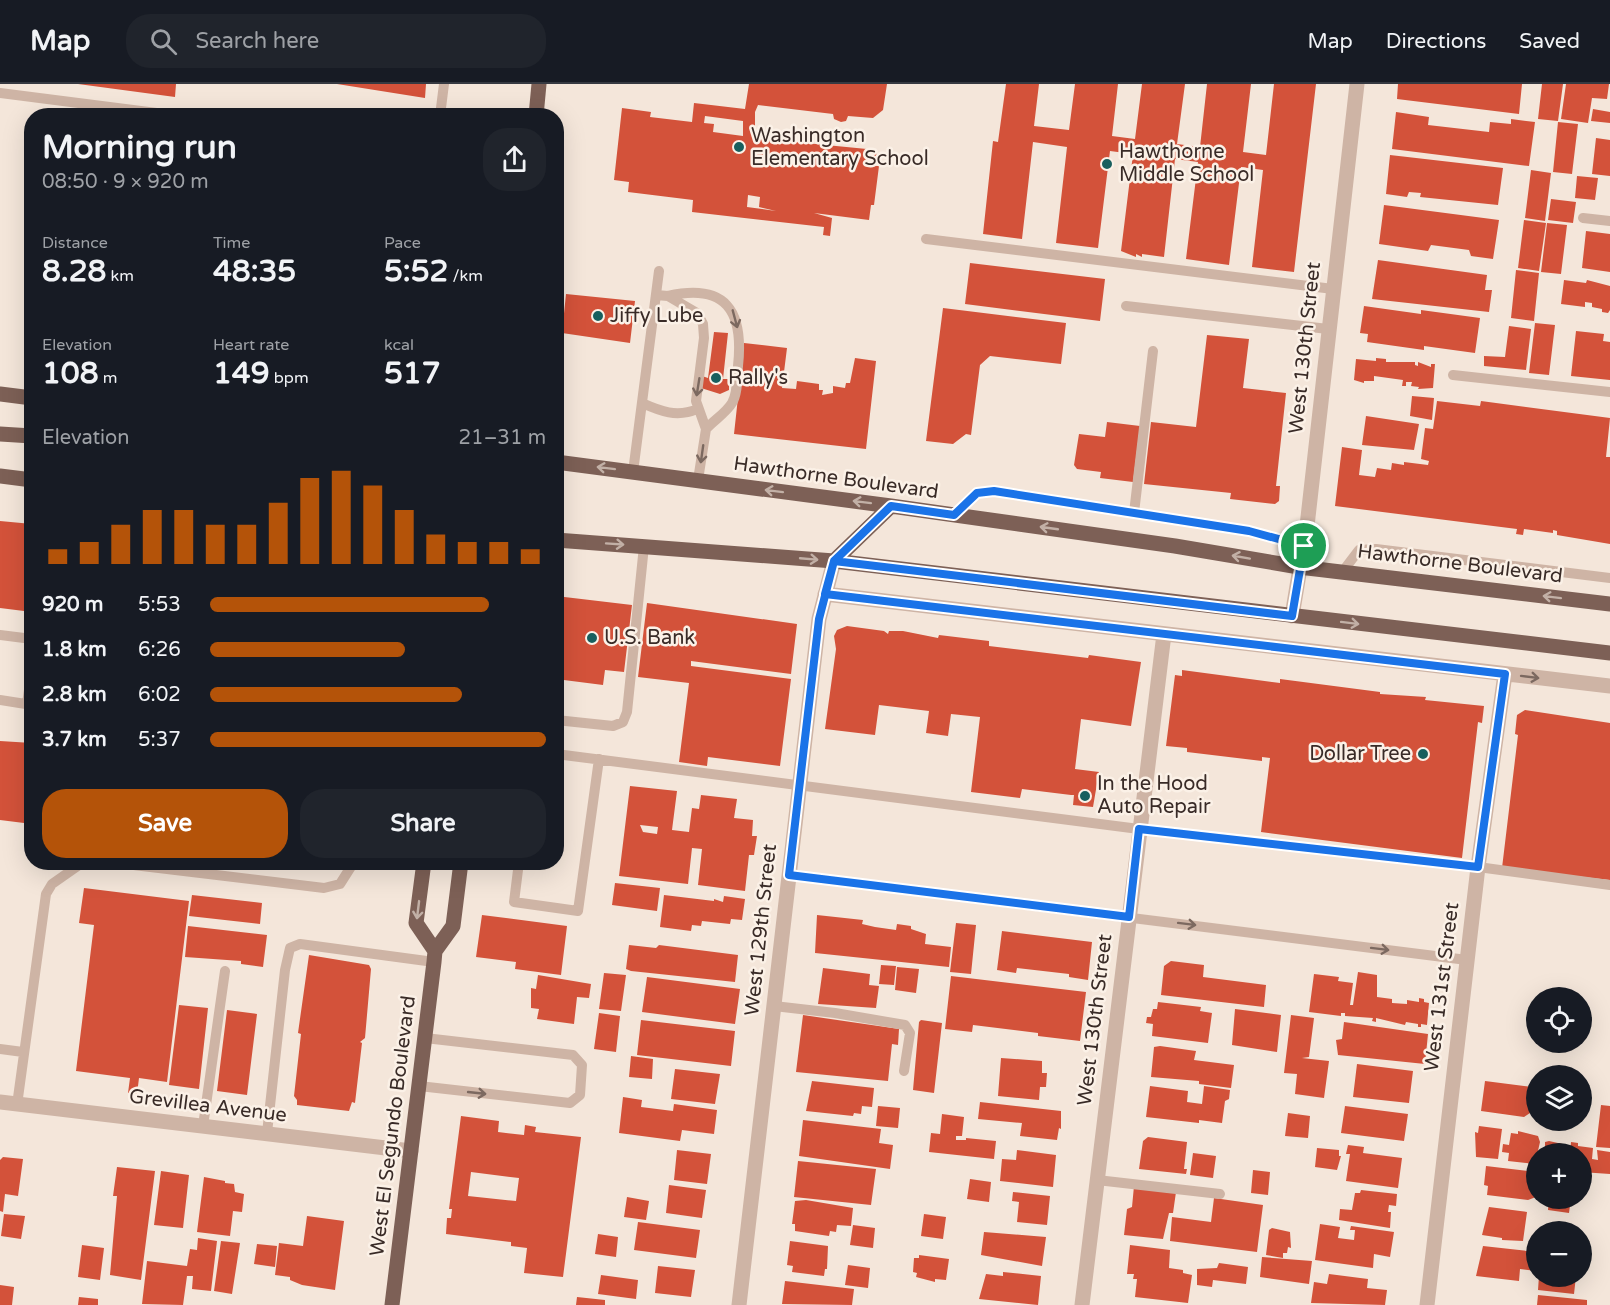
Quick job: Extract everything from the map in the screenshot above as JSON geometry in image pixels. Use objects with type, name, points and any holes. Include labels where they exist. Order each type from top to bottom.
[{"type":"main road","points":[[537,108],[539,84]]},
{"type":"main road","points":[[0,394],[24,397]]},
{"type":"main road","points":[[0,434],[24,436]]},
{"type":"main road","name":"Hawthorne Boulevard","points":[[564,463],[891,506],[1299,567],[1610,604]]},
{"type":"main road","points":[[0,476],[24,479]]},
{"type":"main road","points":[[834,561],[891,506]]},
{"type":"main road","points":[[564,541],[834,561],[1610,653]]},
{"type":"main road","points":[[423,870],[416,923],[434,956]]},
{"type":"main road","name":"West El Segundo Boulevard","points":[[392,1305],[434,956],[453,926],[460,870]]},
{"type":"street","name":"West 130th Street","points":[[1292,616],[1304,546],[1357,84]]},
{"type":"street","name":"West 129th Street","points":[[739,1305],[819,619],[834,561]]},
{"type":"street","points":[[825,594],[1610,687]]},
{"type":"street","name":"West 130th Street","points":[[1082,1305],[1164,634]]},
{"type":"street","name":"West 131st Street","points":[[1427,1305],[1478,867],[1505,674]]},
{"type":"street","name":"Grevillea Avenue","points":[[0,1102],[411,1151]]},
{"type":"lane","points":[[441,108],[444,84]]},
{"type":"lane","points":[[0,93],[99,108]]},
{"type":"lane","points":[[1583,218],[1610,221]]},
{"type":"lane","points":[[926,239],[1332,288]]},
{"type":"lane","points":[[633,472],[659,271]]},
{"type":"lane","points":[[656,295],[668,296],[684,293],[722,298],[732,308],[740,351],[734,400],[728,409],[717,416],[705,429]]},
{"type":"lane","points":[[668,296],[697,314],[703,324],[704,338],[697,410]]},
{"type":"lane","points":[[1126,306],[1328,329]]},
{"type":"lane","points":[[1134,513],[1153,351]]},
{"type":"lane","points":[[1453,375],[1610,392]]},
{"type":"lane","points":[[642,403],[664,412],[688,413],[697,410]]},
{"type":"lane","points":[[697,410],[703,416],[705,429],[698,480]]},
{"type":"lane","points":[[954,515],[977,493],[994,491],[1249,531],[1304,546]]},
{"type":"lane","points":[[564,721],[613,726],[623,722],[627,712],[644,546]]},
{"type":"lane","points":[[1343,571],[1359,550],[1376,549],[1610,578]]},
{"type":"lane","points":[[0,635],[24,638]]},
{"type":"lane","points":[[0,700],[24,703]]},
{"type":"lane","points":[[564,755],[1139,829],[1478,867],[1610,885]]},
{"type":"lane","points":[[518,870],[514,902],[578,911],[598,759]]},
{"type":"lane","points":[[17,1105],[46,894],[52,884],[72,870]]},
{"type":"lane","points":[[175,870],[324,888],[340,884],[349,870]]},
{"type":"lane","points":[[789,875],[1467,960]]},
{"type":"lane","points":[[267,1133],[285,970],[290,948],[300,944],[434,956]]},
{"type":"lane","points":[[203,1126],[225,971]]},
{"type":"lane","points":[[774,1006],[836,1012],[905,1025],[910,1033],[904,1071]]},
{"type":"lane","points":[[419,1086],[570,1103],[580,1095],[582,1065],[573,1055],[425,1038]]},
{"type":"lane","points":[[0,1049],[23,1052]]},
{"type":"lane","points":[[1097,1180],[1220,1194]]},
{"type":"building","points":[[78,84],[176,84],[175,97]]},
{"type":"building","points":[[337,84],[426,84],[425,98]]},
{"type":"building","points":[[749,84],[887,84],[883,110],[873,118],[848,116],[846,121],[841,122],[834,119],[833,114],[758,105],[755,112],[755,138],[877,150],[875,166],[879,166],[874,205],[871,205],[869,220],[814,213],[832,218],[830,236],[823,235],[824,227],[692,212],[693,200],[628,192],[629,182],[614,180],[622,108],[651,112],[650,117],[692,122],[694,103],[745,109]],"holes":[[[705,116],[743,121],[743,136],[713,132],[714,124],[704,123]],[[748,195],[760,197],[759,207],[776,211],[747,207]]]},
{"type":"building","points":[[1006,84],[1039,84],[1034,126],[1069,130],[1075,84],[1118,84],[1112,136],[1135,139],[1142,84],[1185,84],[1177,144],[1200,147],[1207,84],[1251,84],[1243,152],[1266,155],[1274,84],[1316,84],[1294,272],[1252,267],[1263,170],[1241,167],[1229,265],[1186,259],[1198,162],[1175,159],[1164,257],[1142,254],[1142,257],[1136,254],[1136,257],[1121,251],[1133,154],[1110,151],[1098,248],[1056,243],[1067,147],[1033,142],[1022,239],[983,234],[993,141],[998,142]]},
{"type":"building","points":[[1398,84],[1522,84],[1519,114],[1397,99]]},
{"type":"building","points":[[1542,84],[1563,84],[1558,121],[1538,119]]},
{"type":"building","points":[[1566,84],[1609,84],[1607,99],[1592,98],[1588,123],[1561,119]]},
{"type":"building","points":[[1593,109],[1610,112],[1610,123],[1591,121]]},
{"type":"building","points":[[1396,112],[1429,117],[1428,125],[1489,132],[1490,122],[1511,124],[1511,119],[1535,122],[1529,166],[1392,149]]},
{"type":"building","points":[[1558,122],[1578,124],[1572,174],[1553,172]]},
{"type":"building","points":[[1596,138],[1610,140],[1610,176],[1592,174]]},
{"type":"building","points":[[1390,155],[1503,168],[1498,205],[1420,197],[1421,193],[1409,192],[1407,197],[1386,194]]},
{"type":"building","points":[[1531,170],[1551,173],[1545,221],[1525,218]]},
{"type":"building","points":[[1577,176],[1598,178],[1595,200],[1575,198]]},
{"type":"building","points":[[1551,199],[1576,202],[1573,223],[1548,220]]},
{"type":"building","points":[[1384,205],[1499,220],[1493,259],[1471,256],[1469,250],[1431,245],[1428,251],[1379,244]]},
{"type":"building","points":[[1524,220],[1546,223],[1539,271],[1518,268]]},
{"type":"building","points":[[1547,223],[1567,225],[1561,274],[1541,272]]},
{"type":"building","points":[[1586,231],[1610,234],[1610,272],[1582,268]]},
{"type":"building","points":[[1378,260],[1487,275],[1485,290],[1492,290],[1489,312],[1372,299]]},
{"type":"building","points":[[970,263],[1105,279],[1100,321],[965,304]]},
{"type":"building","points":[[1516,270],[1539,273],[1534,321],[1511,318]]},
{"type":"building","points":[[1564,280],[1586,283],[1587,280],[1610,286],[1608,313],[1592,307],[1592,303],[1585,302],[1585,307],[1561,304]]},
{"type":"building","points":[[566,294],[635,301],[630,343],[564,333]]},
{"type":"building","points":[[1364,306],[1421,314],[1421,310],[1480,318],[1475,353],[1424,346],[1424,350],[1367,342],[1368,334],[1360,333]]},
{"type":"building","points":[[943,308],[1066,323],[1061,364],[990,356],[980,365],[971,435],[966,434],[953,444],[926,441]]},
{"type":"building","points":[[1535,323],[1555,325],[1549,375],[1529,373]]},
{"type":"building","points":[[1509,326],[1531,329],[1526,370],[1484,366],[1484,356],[1505,357]]},
{"type":"building","points":[[1576,331],[1604,334],[1603,341],[1610,342],[1610,380],[1571,376]]},
{"type":"building","points":[[714,332],[728,333],[723,379],[729,379],[729,390],[720,394],[701,388],[702,376],[708,378]]},
{"type":"building","points":[[1207,335],[1249,339],[1243,388],[1286,393],[1276,486],[1280,486],[1279,501],[1275,504],[1230,499],[1231,493],[1144,484],[1151,422],[1196,427]]},
{"type":"building","points":[[744,343],[787,348],[782,388],[796,389],[797,381],[819,384],[819,390],[823,390],[822,395],[833,393],[833,386],[845,388],[846,383],[850,383],[855,358],[876,361],[866,449],[734,434]]},
{"type":"building","points":[[1376,358],[1386,359],[1386,362],[1415,362],[1418,366],[1418,362],[1431,367],[1431,364],[1435,364],[1433,388],[1418,389],[1419,387],[1411,386],[1412,382],[1406,382],[1406,386],[1402,386],[1403,380],[1374,376],[1374,381],[1364,381],[1364,383],[1354,380],[1356,359],[1376,361]]},
{"type":"building","points":[[1412,396],[1434,398],[1432,420],[1410,416]]},
{"type":"building","points":[[1437,401],[1480,406],[1481,401],[1610,418],[1606,457],[1610,457],[1610,544],[1557,535],[1557,531],[1553,530],[1553,533],[1524,529],[1523,535],[1516,534],[1517,529],[1335,506],[1342,447],[1362,450],[1359,475],[1375,477],[1377,468],[1391,470],[1392,463],[1428,465],[1429,461],[1421,459],[1425,428],[1433,429]]},
{"type":"building","points":[[1366,416],[1419,424],[1414,450],[1362,445]]},
{"type":"building","points":[[1107,422],[1140,426],[1133,482],[1100,478],[1101,472],[1077,469],[1074,465],[1079,434],[1105,437]]},
{"type":"building","points":[[0,521],[24,523],[24,611],[0,608]]},
{"type":"building","name":"U.S. Bank","points":[[564,597],[632,605],[624,672],[605,670],[603,685],[564,680]]},
{"type":"building","points":[[647,603],[797,624],[791,674],[691,661],[691,666],[791,679],[780,766],[708,757],[707,766],[679,762],[689,683],[638,677]]},
{"type":"building","points":[[847,626],[884,631],[888,634],[889,631],[903,631],[938,638],[939,635],[989,641],[989,646],[1141,662],[1131,726],[1081,719],[1075,769],[1099,772],[1093,807],[1073,805],[1074,795],[1022,789],[1020,798],[971,792],[980,717],[951,714],[948,736],[926,733],[929,711],[879,705],[875,735],[825,729],[836,649],[834,636],[837,630]]},
{"type":"building","points":[[1182,670],[1280,683],[1280,679],[1484,706],[1482,723],[1478,722],[1462,858],[1261,832],[1270,758],[1262,757],[1262,761],[1187,752],[1187,748],[1166,746],[1175,675],[1182,676]]},
{"type":"building","points":[[1525,710],[1610,723],[1610,880],[1502,868],[1518,735],[1515,734],[1517,715]]},
{"type":"building","points":[[0,741],[24,742],[24,823],[0,820]]},
{"type":"building","points":[[630,786],[677,791],[672,830],[689,832],[692,808],[699,809],[701,795],[737,799],[734,818],[753,820],[752,836],[757,836],[754,855],[749,855],[745,891],[698,885],[702,849],[692,848],[688,884],[619,876]],"holes":[[[640,825],[658,827],[657,834],[643,832]]]},
{"type":"building","points":[[615,883],[660,888],[657,911],[612,905]]},
{"type":"building","points":[[84,888],[189,901],[167,1082],[139,1078],[137,1094],[128,1093],[130,1078],[76,1071],[94,925],[79,923]]},
{"type":"building","points":[[192,895],[262,903],[260,924],[189,916]]},
{"type":"building","points":[[664,895],[714,901],[714,899],[723,902],[724,896],[745,899],[742,920],[731,919],[730,924],[702,921],[701,926],[692,925],[691,931],[660,927]]},
{"type":"building","points":[[482,915],[567,926],[561,975],[515,969],[516,962],[476,957]]},
{"type":"building","points":[[817,915],[863,920],[862,924],[896,930],[897,924],[911,926],[911,929],[926,934],[925,944],[951,947],[949,967],[815,953]]},
{"type":"building","points":[[956,923],[976,925],[971,974],[950,972]]},
{"type":"building","points":[[188,926],[267,935],[263,967],[241,964],[241,961],[185,957]]},
{"type":"building","points":[[1002,931],[1092,942],[1088,980],[1069,977],[1069,974],[1017,968],[1016,973],[997,970]]},
{"type":"building","points":[[629,945],[656,948],[659,945],[738,955],[735,982],[631,971],[626,969]]},
{"type":"building","points":[[309,955],[369,965],[371,969],[365,1038],[360,1042],[362,1043],[355,1103],[352,1102],[349,1111],[297,1105],[294,1096],[301,1034],[298,1033]]},
{"type":"building","points":[[1171,961],[1204,965],[1203,977],[1266,985],[1264,1007],[1161,995],[1164,966]]},
{"type":"building","points":[[881,965],[896,966],[894,985],[879,984]]},
{"type":"building","points":[[897,967],[919,969],[916,993],[895,990]]},
{"type":"building","points":[[823,968],[870,974],[869,985],[879,986],[876,1008],[818,1004]]},
{"type":"building","points":[[1358,972],[1377,975],[1377,997],[1392,999],[1392,1003],[1407,1004],[1407,1000],[1419,1002],[1419,998],[1424,999],[1424,1002],[1429,1003],[1427,1025],[1421,1024],[1421,1027],[1418,1027],[1418,1024],[1406,1022],[1405,1025],[1376,1018],[1376,1022],[1372,1021],[1373,1018],[1345,1016],[1345,1013],[1341,1013],[1341,1016],[1309,1012],[1314,974],[1339,977],[1338,981],[1353,983],[1350,1005],[1353,1005]]},
{"type":"building","points":[[604,973],[626,975],[621,1011],[599,1009]]},
{"type":"building","points":[[538,975],[591,984],[589,998],[577,997],[574,1024],[537,1019],[539,1009],[531,1008],[531,988],[536,989]]},
{"type":"building","points":[[951,976],[1086,992],[1080,1041],[973,1025],[972,1032],[945,1029]]},
{"type":"building","points":[[647,977],[740,989],[735,1024],[642,1012]]},
{"type":"building","points":[[1158,1002],[1201,1007],[1200,1011],[1212,1013],[1208,1043],[1152,1036],[1153,1024],[1146,1023],[1147,1017],[1151,1017],[1153,1009],[1157,1009]]},
{"type":"building","points":[[179,1005],[208,1008],[199,1089],[169,1085]]},
{"type":"building","points":[[1235,1009],[1281,1015],[1277,1052],[1232,1045]]},
{"type":"building","points":[[227,1010],[257,1014],[247,1095],[217,1091]]},
{"type":"building","points":[[599,1013],[620,1016],[616,1052],[594,1049]]},
{"type":"building","points":[[803,1015],[899,1029],[898,1045],[892,1044],[888,1081],[796,1072]]},
{"type":"building","points":[[1291,1015],[1314,1018],[1309,1057],[1302,1058],[1329,1061],[1324,1098],[1295,1094],[1297,1074],[1284,1073]]},
{"type":"building","points":[[641,1020],[735,1031],[731,1066],[637,1055]]},
{"type":"building","points":[[921,1020],[942,1023],[934,1093],[913,1090]]},
{"type":"building","points":[[1344,1022],[1428,1034],[1425,1064],[1338,1055],[1336,1040],[1342,1039]]},
{"type":"building","points":[[1154,1047],[1196,1051],[1194,1060],[1234,1065],[1231,1088],[1199,1084],[1199,1081],[1151,1077]]},
{"type":"building","points":[[631,1056],[653,1059],[652,1079],[629,1077]]},
{"type":"building","points":[[1001,1058],[1042,1061],[1042,1073],[1047,1073],[1046,1087],[1040,1087],[1039,1100],[998,1096]]},
{"type":"building","points":[[1357,1064],[1413,1071],[1409,1103],[1353,1097]]},
{"type":"building","points":[[675,1069],[720,1074],[715,1104],[671,1099]]},
{"type":"building","points":[[812,1081],[874,1088],[872,1107],[862,1106],[861,1114],[854,1113],[853,1116],[806,1111]]},
{"type":"building","points":[[1485,1081],[1526,1086],[1526,1116],[1524,1117],[1481,1111]]},
{"type":"building","points":[[1150,1086],[1188,1091],[1187,1102],[1202,1104],[1204,1086],[1230,1090],[1229,1099],[1225,1101],[1222,1123],[1199,1120],[1199,1123],[1146,1117]]},
{"type":"building","points":[[623,1097],[642,1100],[641,1107],[673,1111],[674,1104],[717,1110],[714,1134],[682,1130],[680,1141],[619,1133]]},
{"type":"building","points":[[980,1102],[1061,1111],[1061,1129],[1059,1128],[1057,1140],[1020,1136],[1022,1123],[978,1119]]},
{"type":"building","points":[[1601,1105],[1610,1106],[1610,1148],[1596,1147]]},
{"type":"building","points":[[878,1106],[900,1108],[898,1128],[876,1126]]},
{"type":"building","points":[[1345,1106],[1408,1114],[1404,1141],[1341,1133]]},
{"type":"building","points":[[1288,1113],[1310,1116],[1308,1138],[1285,1136]]},
{"type":"building","points":[[942,1114],[964,1117],[962,1136],[956,1136],[956,1140],[966,1140],[966,1138],[996,1141],[994,1159],[929,1152],[931,1133],[940,1134]]},
{"type":"building","points":[[461,1116],[499,1121],[498,1132],[524,1135],[525,1125],[536,1127],[535,1132],[581,1137],[563,1277],[524,1273],[527,1248],[511,1246],[511,1242],[446,1234],[447,1218],[451,1218],[452,1209],[449,1209]],"holes":[[[471,1172],[519,1178],[516,1201],[468,1196]]]},
{"type":"building","points":[[803,1120],[881,1129],[879,1143],[893,1145],[890,1169],[799,1156]]},
{"type":"building","points":[[1479,1126],[1502,1129],[1498,1159],[1476,1157],[1475,1132],[1478,1133]]},
{"type":"building","points":[[1518,1131],[1538,1136],[1540,1142],[1526,1143],[1526,1163],[1508,1161],[1509,1153],[1502,1152],[1503,1144],[1509,1145],[1511,1133],[1518,1134]]},
{"type":"building","points":[[1148,1137],[1187,1142],[1184,1169],[1187,1169],[1186,1174],[1139,1169],[1143,1141]]},
{"type":"building","points":[[1348,1145],[1364,1147],[1363,1153],[1402,1158],[1398,1188],[1346,1181],[1350,1154],[1346,1154]]},
{"type":"building","points":[[1317,1148],[1339,1150],[1339,1156],[1341,1156],[1337,1170],[1315,1167]]},
{"type":"building","points":[[677,1150],[711,1154],[707,1184],[674,1180]]},
{"type":"building","points":[[1017,1150],[1056,1155],[1053,1187],[1000,1181],[1002,1159],[1016,1160]]},
{"type":"building","points":[[1597,1150],[1610,1152],[1610,1174],[1592,1173],[1592,1159],[1598,1160]]},
{"type":"building","points":[[1193,1153],[1216,1156],[1213,1178],[1190,1175]]},
{"type":"building","points":[[3,1157],[23,1159],[18,1196],[5,1194],[3,1212],[0,1211],[0,1160]]},
{"type":"building","points":[[798,1161],[876,1169],[871,1205],[794,1197]]},
{"type":"building","points":[[1486,1166],[1526,1171],[1526,1200],[1487,1195],[1488,1186],[1484,1185]]},
{"type":"building","points":[[117,1167],[155,1171],[141,1280],[110,1275],[117,1196],[113,1196]]},
{"type":"building","points":[[1253,1170],[1270,1172],[1268,1195],[1251,1193]]},
{"type":"building","points":[[161,1171],[189,1175],[183,1228],[154,1225]]},
{"type":"building","points":[[204,1177],[234,1184],[235,1192],[244,1194],[242,1212],[233,1211],[230,1236],[197,1232]]},
{"type":"building","points":[[970,1179],[991,1182],[989,1202],[967,1199]]},
{"type":"building","points":[[669,1185],[706,1190],[702,1218],[666,1213]]},
{"type":"building","points":[[1134,1186],[1176,1192],[1173,1213],[1169,1213],[1163,1239],[1124,1235],[1127,1209],[1132,1207]]},
{"type":"building","points":[[1361,1190],[1397,1194],[1396,1206],[1389,1205],[1390,1228],[1339,1220],[1340,1209],[1352,1210],[1355,1193],[1360,1193]]},
{"type":"building","points":[[1013,1192],[1050,1196],[1047,1225],[1017,1222],[1019,1202],[1012,1201]]},
{"type":"building","points":[[627,1197],[649,1201],[646,1220],[624,1217]]},
{"type":"building","points":[[1214,1198],[1263,1205],[1257,1252],[1170,1241],[1172,1217],[1211,1222]]},
{"type":"building","points":[[806,1200],[853,1208],[851,1226],[837,1225],[836,1232],[830,1231],[829,1236],[795,1231],[795,1224],[792,1224],[795,1201]]},
{"type":"building","points":[[1489,1207],[1527,1212],[1523,1241],[1502,1240],[1502,1238],[1482,1235]]},
{"type":"building","points":[[1548,1209],[1570,1209],[1569,1213]]},
{"type":"building","points":[[4,1214],[25,1216],[21,1239],[1,1236]]},
{"type":"building","points":[[924,1214],[946,1217],[943,1239],[921,1236]]},
{"type":"building","points":[[307,1216],[344,1221],[335,1290],[302,1285],[290,1280],[290,1277],[275,1275],[279,1243],[303,1246]]},
{"type":"building","points":[[638,1222],[700,1230],[696,1258],[634,1250]]},
{"type":"building","points":[[1320,1224],[1340,1227],[1338,1238],[1354,1240],[1355,1230],[1350,1230],[1351,1226],[1394,1232],[1390,1257],[1374,1254],[1373,1268],[1315,1260]]},
{"type":"building","points":[[853,1225],[875,1228],[873,1248],[850,1245]]},
{"type":"building","points":[[1272,1228],[1290,1232],[1291,1248],[1288,1247],[1287,1253],[1283,1253],[1283,1258],[1266,1255],[1269,1230]]},
{"type":"building","points":[[984,1232],[1046,1237],[1042,1266],[981,1255]]},
{"type":"building","points":[[598,1234],[618,1237],[616,1257],[595,1254]]},
{"type":"building","points":[[198,1238],[217,1241],[211,1291],[192,1289],[193,1276],[187,1276],[183,1305],[142,1304],[147,1261],[187,1266],[190,1249],[197,1250]]},
{"type":"building","points":[[221,1241],[240,1243],[232,1294],[214,1291]]},
{"type":"building","points":[[790,1241],[828,1246],[827,1269],[825,1269],[824,1276],[792,1272],[793,1266],[787,1265]]},
{"type":"building","points":[[257,1244],[277,1246],[275,1267],[254,1264]]},
{"type":"building","points":[[82,1245],[104,1248],[100,1280],[78,1277]]},
{"type":"building","points":[[1130,1245],[1170,1250],[1169,1268],[1183,1270],[1183,1273],[1192,1275],[1188,1303],[1135,1297],[1137,1279],[1133,1279],[1134,1274],[1127,1274]]},
{"type":"building","points":[[1483,1246],[1526,1251],[1526,1270],[1520,1269],[1519,1281],[1476,1276]]},
{"type":"building","points":[[919,1255],[949,1259],[946,1280],[935,1279],[935,1282],[916,1277],[917,1273],[913,1272],[914,1258],[919,1258]]},
{"type":"building","points":[[1262,1257],[1312,1261],[1309,1284],[1260,1277]]},
{"type":"building","points":[[1219,1263],[1248,1267],[1246,1284],[1213,1280],[1212,1287],[1197,1285],[1197,1269],[1217,1268]]},
{"type":"building","points":[[848,1265],[870,1268],[868,1288],[845,1285]]},
{"type":"building","points":[[658,1266],[695,1270],[691,1297],[655,1293]]},
{"type":"building","points":[[1003,1272],[1041,1276],[1038,1305],[979,1299],[986,1274],[1003,1276]]},
{"type":"building","points":[[1329,1274],[1368,1279],[1367,1288],[1387,1290],[1385,1305],[1311,1303],[1314,1282],[1327,1284]]},
{"type":"building","points":[[601,1275],[638,1280],[636,1299],[598,1294]]},
{"type":"building","points":[[785,1281],[854,1289],[852,1305],[782,1304]]},
{"type":"building","points":[[0,1285],[14,1287],[12,1305],[0,1305]]},
{"type":"building","points":[[1538,1287],[1575,1287],[1574,1294],[1538,1290]]},
{"type":"building","points":[[1538,1295],[1587,1300],[1587,1305],[1537,1305]]},
{"type":"building","points":[[79,1297],[98,1299],[98,1305],[78,1305]]},
{"type":"building","points":[[577,1297],[605,1300],[605,1305],[576,1305]]},
{"type":"place","name":"Washington Elementary School","points":[[739,147]]},
{"type":"place","name":"Hawthorne Middle School","points":[[1107,164]]},
{"type":"place","name":"Jiffy Lube","points":[[598,316]]},
{"type":"place","name":"Rally's","points":[[716,378]]},
{"type":"place","name":"U.S. Bank","points":[[592,638]]},
{"type":"place","name":"Dollar Tree","points":[[1423,754]]},
{"type":"place","name":"In the Hood Auto Repair","points":[[1085,796]]},
{"type":"route","points":[[1304,546],[1249,531],[994,491],[977,493],[954,515],[891,506],[834,561],[825,594],[819,619],[789,875],[1129,917],[1139,829],[1478,867],[1505,674],[825,594],[834,561],[1292,616],[1304,546]]}]
